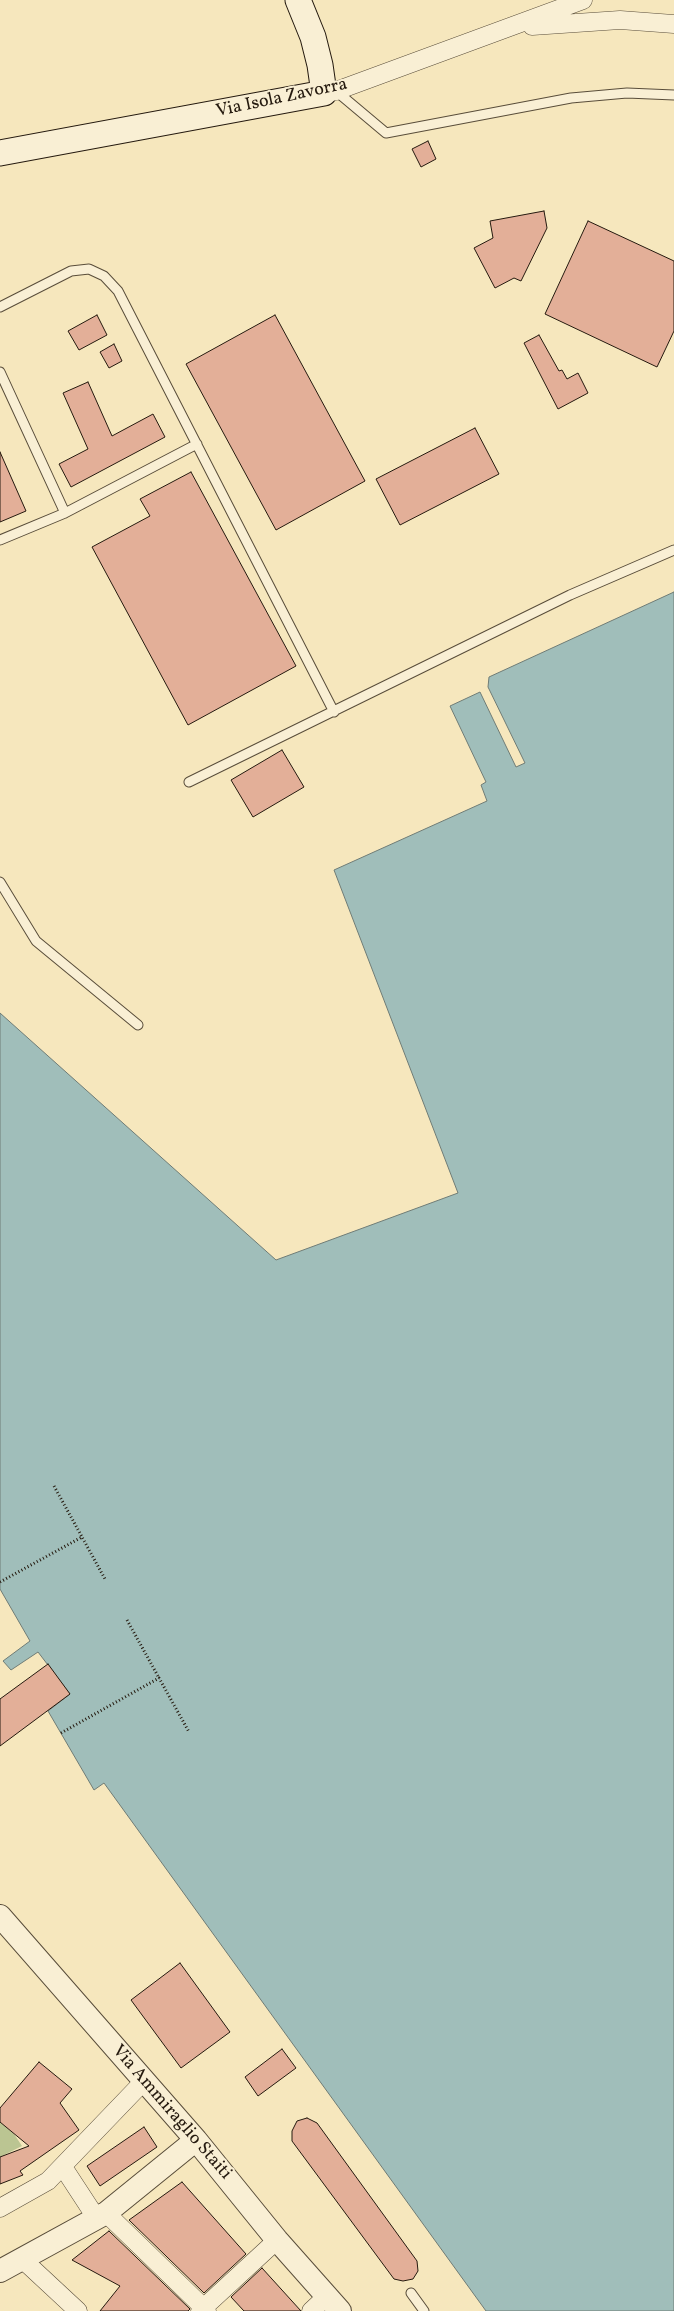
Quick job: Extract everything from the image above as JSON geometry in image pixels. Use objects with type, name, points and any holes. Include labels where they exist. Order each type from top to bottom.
[{"type":"main road","points":[[298,0],[313,37],[320,65],[330,92]]},
{"type":"main road","name":"Via Isola Zavorra","points":[[0,153],[330,92]]},
{"type":"street","name":"Via Isola Zavorra","points":[[330,92],[512,27],[551,6],[583,0]]},
{"type":"street","points":[[512,27],[620,20],[674,24]]},
{"type":"street","name":"Via Ammiraglio Staiti","points":[[0,1916],[196,2140],[277,2240],[326,2306]]},
{"type":"street","points":[[0,2208],[48,2181],[144,2081]]},
{"type":"street","points":[[0,2272],[21,2258],[102,2216],[196,2140]]},
{"type":"street","points":[[63,2167],[102,2216],[203,2310],[277,2240]]},
{"type":"street","points":[[21,2258],[78,2311]]},
{"type":"lane","points":[[330,92],[386,133],[571,98],[627,93],[674,95]]},
{"type":"lane","points":[[0,307],[71,271],[89,269],[104,276],[118,291],[334,712]]},
{"type":"lane","points":[[0,372],[65,513]]},
{"type":"lane","points":[[0,540],[65,513],[197,444]]},
{"type":"lane","points":[[189,782],[570,595],[674,550]]},
{"type":"lane","points":[[0,882],[36,941],[138,1025]]},
{"type":"lane","points":[[411,2293],[424,2311]]},
{"type":"path","points":[[54,1486],[105,1580]]},
{"type":"path","points":[[0,1582],[82,1537]]},
{"type":"path","points":[[126,1620],[189,1732]]},
{"type":"path","points":[[61,1733],[159,1678]]},
{"type":"green space","points":[[0,2122],[14,2134],[22,2146],[0,2157]]},
{"type":"water","points":[[674,592],[674,2311],[486,2311],[104,1783],[94,1790],[48,1711],[70,1694],[38,1652],[11,1670],[3,1661],[30,1641],[0,1589],[0,1013],[276,1260],[458,1193],[334,870],[487,801],[481,785],[486,782],[450,706],[480,692],[516,767],[525,763],[488,687],[489,677]]},
{"type":"building","points":[[428,141],[436,159],[421,167],[412,149]]},
{"type":"building","points":[[544,211],[547,228],[521,281],[514,278],[495,288],[474,248],[493,238],[490,221]]},
{"type":"building","points":[[588,221],[674,261],[674,331],[657,367],[545,314]]},
{"type":"building","points":[[97,315],[107,335],[79,350],[68,331]]},
{"type":"building","points":[[275,315],[365,481],[276,530],[186,364]]},
{"type":"building","points":[[539,335],[559,371],[562,370],[567,379],[578,373],[588,393],[558,409],[524,343]]},
{"type":"building","points":[[114,344],[122,361],[109,368],[100,352]]},
{"type":"building","points":[[88,382],[112,436],[153,414],[165,437],[71,487],[59,464],[88,449],[63,393]]},
{"type":"building","points":[[475,428],[499,474],[400,525],[376,479]]},
{"type":"building","points":[[0,452],[26,511],[0,522]]},
{"type":"building","points":[[191,472],[296,666],[188,725],[92,547],[150,516],[140,499]]},
{"type":"building","points":[[282,750],[304,787],[253,817],[231,780]]},
{"type":"building","points":[[48,1664],[70,1694],[0,1746],[0,1699]]},
{"type":"building","points":[[180,1963],[230,2032],[181,2068],[131,2000]]},
{"type":"building","points":[[282,2049],[296,2068],[258,2096],[245,2077]]},
{"type":"building","points":[[39,2062],[72,2089],[60,2103],[79,2130],[20,2171],[23,2175],[0,2184],[0,2157],[29,2146],[0,2122],[0,2108]]},
{"type":"building","points":[[307,2118],[317,2123],[417,2261],[418,2271],[413,2279],[403,2281],[394,2279],[292,2141],[292,2131],[297,2121]]},
{"type":"building","points":[[144,2127],[157,2147],[100,2186],[87,2166]]},
{"type":"building","points":[[182,2182],[246,2254],[204,2293],[129,2220]]},
{"type":"building","points":[[109,2231],[190,2309],[188,2311],[100,2311],[120,2286],[72,2260]]},
{"type":"building","points":[[262,2268],[301,2311],[244,2311],[231,2297]]}]
